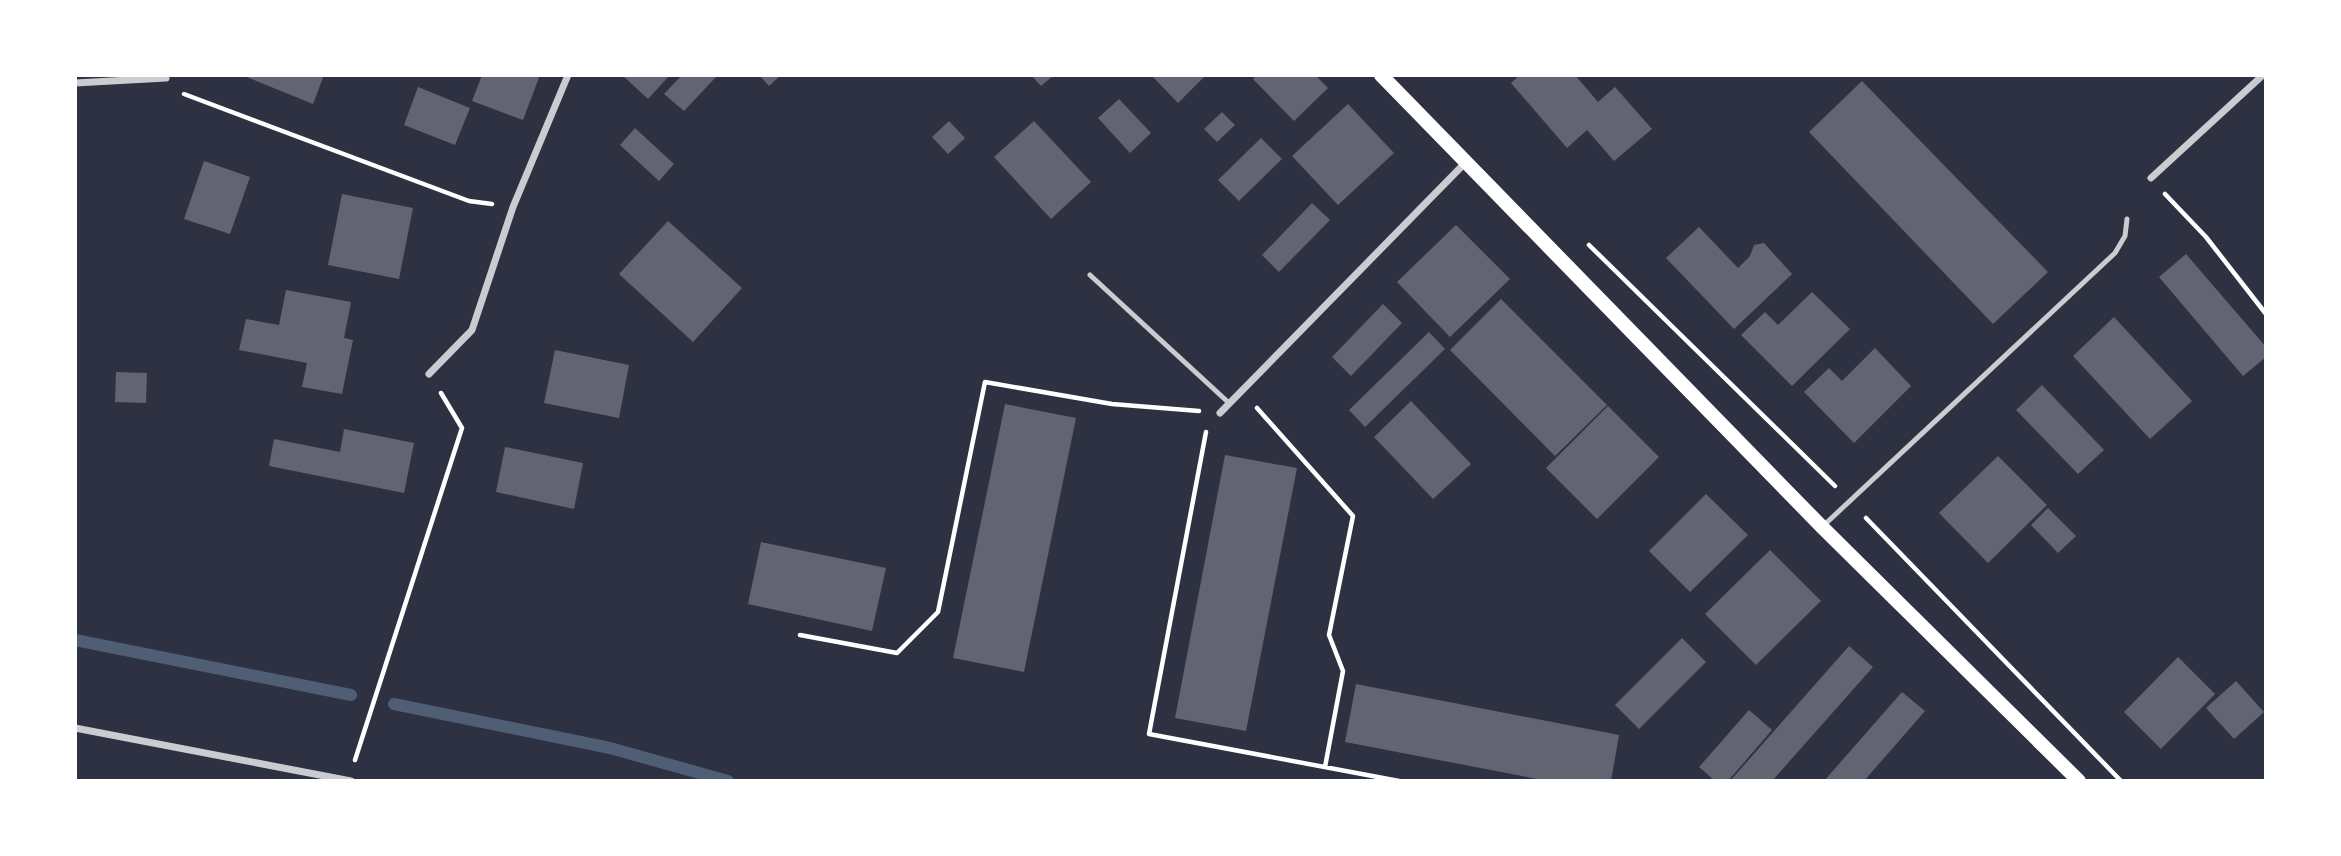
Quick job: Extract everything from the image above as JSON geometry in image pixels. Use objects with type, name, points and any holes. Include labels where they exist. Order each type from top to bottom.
[{"type":"main road","points":[[1381,75],[1822,527],[2079,781]]},
{"type":"street","points":[[429,374],[472,330],[513,207],[568,75]]},
{"type":"street","points":[[2151,178],[2263,75]]},
{"type":"street","points":[[75,83],[166,78]]},
{"type":"street","points":[[1220,413],[1465,163]]},
{"type":"street","points":[[75,728],[350,780]]},
{"type":"lane","points":[[1822,527],[2115,253],[2125,236],[2127,219]]},
{"type":"lane","points":[[1090,275],[1229,403]]},
{"type":"path","points":[[166,78],[186,95],[237,115],[469,201],[513,207]]},
{"type":"path","points":[[2151,178],[2206,237],[2266,314]]},
{"type":"path","points":[[1580,236],[1849,499],[2121,781]]},
{"type":"path","points":[[800,635],[897,653],[938,612],[985,382],[1112,404],[1220,413]]},
{"type":"path","points":[[350,780],[463,428],[437,386]]},
{"type":"path","points":[[1242,391],[1353,516],[1329,635],[1343,671],[1325,767]]},
{"type":"path","points":[[1220,413],[1205,433],[1149,734],[1399,781]]},
{"type":"building","points":[[242,75],[324,75],[313,104]]},
{"type":"building","points":[[482,75],[540,75],[523,120],[472,101]]},
{"type":"building","points":[[622,75],[670,75],[648,99]]},
{"type":"building","points":[[682,75],[716,77],[684,111],[664,94]]},
{"type":"building","points":[[759,75],[781,75],[769,86]]},
{"type":"building","points":[[1031,75],[1054,75],[1041,86]]},
{"type":"building","points":[[1151,75],[1206,75],[1178,103]]},
{"type":"building","points":[[1257,75],[1315,75],[1328,88],[1294,121],[1253,79]]},
{"type":"building","points":[[1520,75],[1575,75],[1598,102],[1615,87],[1652,129],[1614,161],[1587,130],[1567,148],[1511,83]]},
{"type":"building","points":[[1862,81],[2048,272],[1993,324],[1809,132]]},
{"type":"building","points":[[418,87],[470,108],[455,145],[404,125]]},
{"type":"building","points":[[1119,99],[1151,133],[1130,153],[1098,118]]},
{"type":"building","points":[[1348,104],[1394,153],[1338,205],[1292,156]]},
{"type":"building","points":[[1222,112],[1235,125],[1217,142],[1204,129]]},
{"type":"building","points":[[949,121],[965,138],[948,154],[932,137]]},
{"type":"building","points":[[1034,121],[1091,182],[1051,219],[994,157]]},
{"type":"building","points":[[635,128],[674,164],[659,181],[620,145]]},
{"type":"building","points":[[1261,138],[1282,159],[1239,201],[1218,180]]},
{"type":"building","points":[[204,161],[250,177],[230,234],[184,219]]},
{"type":"building","points":[[342,194],[413,208],[399,279],[328,265]]},
{"type":"building","points":[[1312,203],[1330,220],[1279,272],[1262,255]]},
{"type":"building","points":[[668,221],[742,288],[693,342],[619,274]]},
{"type":"building","points":[[1456,225],[1510,279],[1450,337],[1397,282]]},
{"type":"building","points":[[1699,227],[1738,268],[1750,256],[1754,245],[1764,243],[1792,274],[1734,329],[1666,258]]},
{"type":"building","points":[[2186,254],[2266,347],[2266,357],[2243,376],[2159,277]]},
{"type":"building","points":[[286,290],[351,302],[344,338],[353,340],[342,394],[302,387],[307,363],[239,350],[246,319],[279,325]]},
{"type":"building","points":[[1812,292],[1850,329],[1792,386],[1741,335],[1765,312],[1778,325]]},
{"type":"building","points":[[1501,299],[1607,405],[1555,456],[1450,350]]},
{"type":"building","points":[[1383,304],[1402,323],[1351,376],[1332,357]]},
{"type":"building","points":[[2114,317],[2192,401],[2150,439],[2073,356]]},
{"type":"building","points":[[1429,332],[1445,349],[1365,427],[1349,410]]},
{"type":"building","points":[[1875,348],[1911,386],[1854,443],[1804,392],[1829,368],[1842,381]]},
{"type":"building","points":[[555,350],[629,365],[619,418],[544,403]]},
{"type":"building","points":[[116,372],[147,373],[146,403],[115,402]]},
{"type":"building","points":[[2042,385],[2104,450],[2078,474],[2016,410]]},
{"type":"building","points":[[1411,401],[1471,464],[1433,499],[1374,437]]},
{"type":"building","points":[[1005,404],[1076,418],[1024,672],[953,658]]},
{"type":"building","points":[[1608,406],[1659,457],[1597,519],[1546,468]]},
{"type":"building","points":[[344,429],[414,443],[404,493],[269,466],[274,439],[340,452]]},
{"type":"building","points":[[505,447],[583,463],[574,509],[496,492]]},
{"type":"building","points":[[1225,455],[1297,468],[1246,731],[1175,718]]},
{"type":"building","points":[[1998,456],[2047,505],[1988,563],[1939,513]]},
{"type":"building","points":[[1706,494],[1748,535],[1690,592],[1649,551]]},
{"type":"building","points":[[2048,508],[2076,536],[2058,553],[2031,525]]},
{"type":"building","points":[[761,542],[886,568],[872,631],[748,604]]},
{"type":"building","points":[[1770,550],[1821,601],[1756,665],[1705,614]]},
{"type":"building","points":[[1682,638],[1706,662],[1639,729],[1615,705]]},
{"type":"building","points":[[1849,646],[1873,667],[1772,781],[1730,781]]},
{"type":"building","points":[[2178,657],[2215,694],[2161,749],[2124,712]]},
{"type":"building","points":[[2236,681],[2264,712],[2234,739],[2206,708]]},
{"type":"building","points":[[1356,684],[1619,735],[1611,781],[1548,781],[1345,742]]},
{"type":"building","points":[[1902,692],[1925,711],[1864,781],[1824,781]]},
{"type":"building","points":[[1749,710],[1772,730],[1728,781],[1715,781],[1699,767]]},
{"type":"waterway","points":[[75,640],[351,695]]},
{"type":"waterway","points":[[394,704],[610,748],[728,781]]}]
